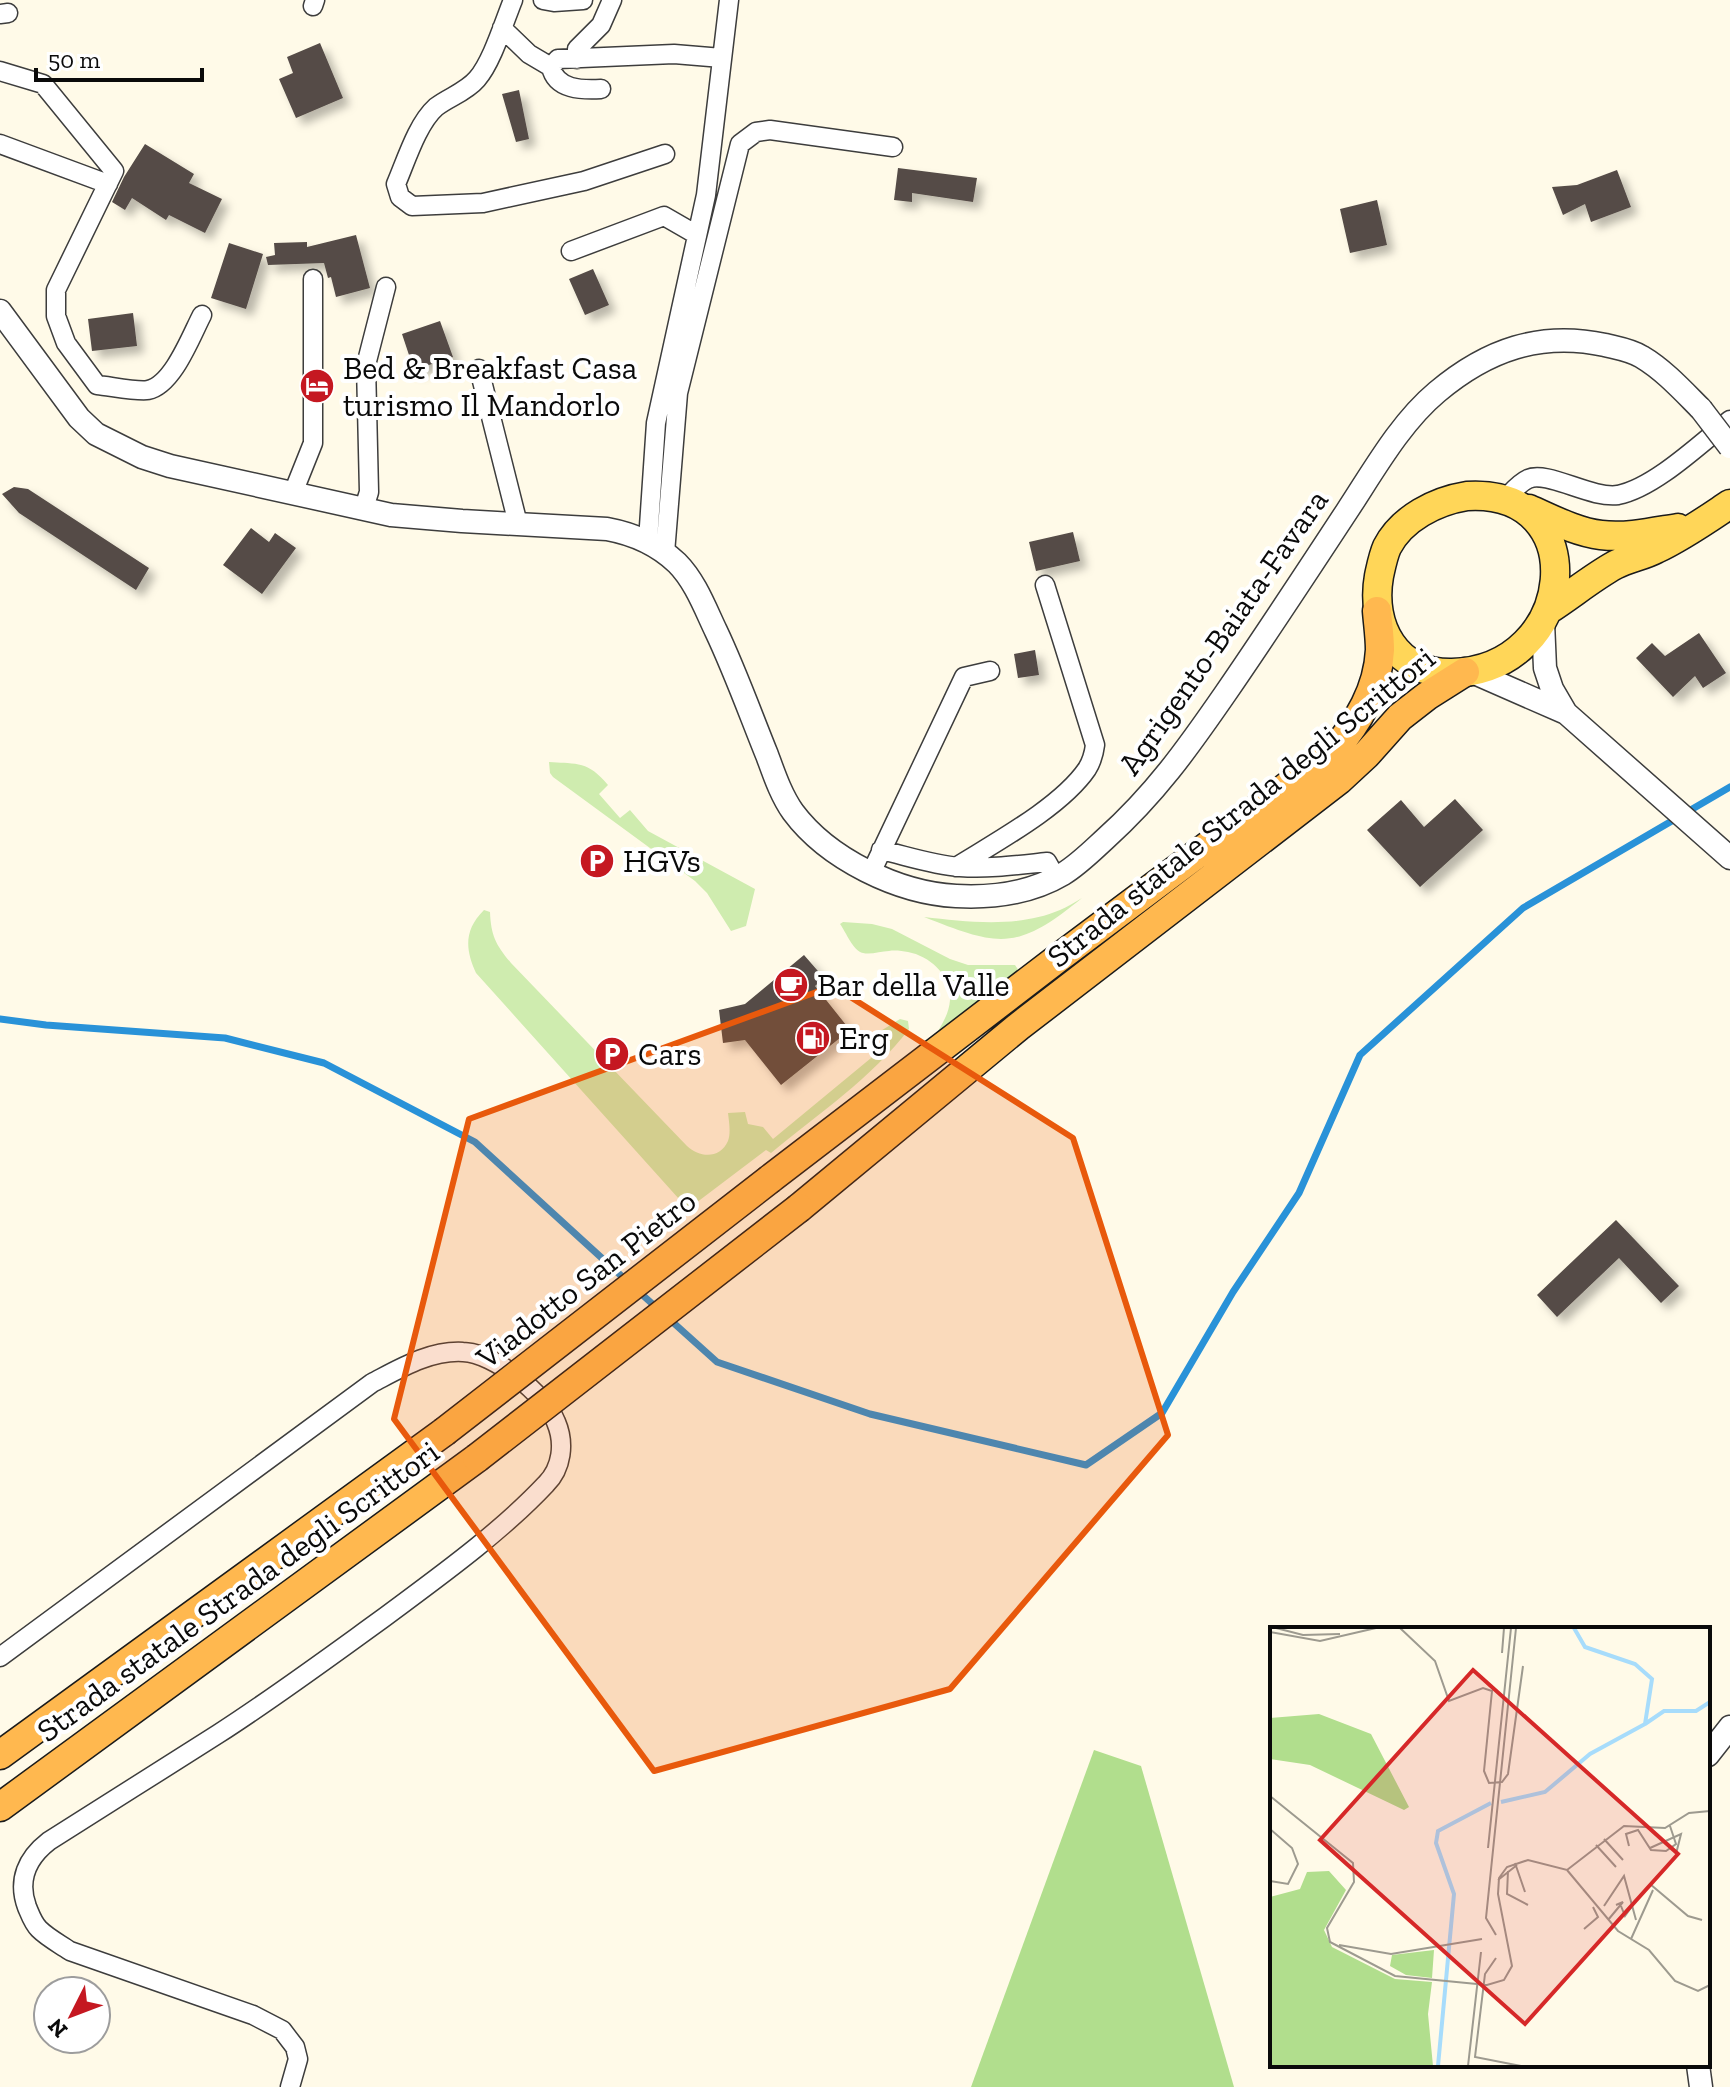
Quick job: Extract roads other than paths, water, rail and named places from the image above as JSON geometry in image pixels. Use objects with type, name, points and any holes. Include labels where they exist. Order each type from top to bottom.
[{"type":"highway","name":"Strada statale Strada degli Scrittori","points":[[770,1179],[1333,752],[1355,725],[1373,689],[1380,649],[1377,611]]},
{"type":"highway","name":"Strada statale Strada degli Scrittori","points":[[0,1807],[477,1458],[799,1208],[1018,1027],[1339,780],[1400,717],[1427,696],[1468,672]]},
{"type":"highway","name":"Viadotto San Pietro","points":[[444,1432],[770,1179]]},
{"type":"highway","name":"Strada statale Strada degli Scrittori","points":[[0,1755],[444,1432]]},
{"type":"highway","points":[[0,1824],[113,1724]]},
{"type":"main road","points":[[1706,520],[1658,532],[1628,536],[1600,535],[1510,501],[1480,495],[1450,498],[1434,504],[1406,525],[1387,547],[1377,588],[1380,623],[1390,643],[1407,659],[1440,673],[1468,672],[1512,655],[1524,645],[1546,616],[1603,572],[1653,551],[1706,520],[1730,504]]},
{"type":"main road","points":[[1510,501],[1535,518],[1552,549],[1555,573],[1546,616]]},
{"type":"street","points":[[513,0],[477,79],[439,105],[421,126],[396,184],[400,197],[412,206],[483,203],[584,181],[665,154]]},
{"type":"street","points":[[543,0],[583,0]]},
{"type":"street","points":[[577,59],[577,49],[601,25],[612,0]]},
{"type":"street","points":[[656,547],[656,423],[706,195],[729,0]]},
{"type":"street","points":[[502,28],[529,54],[551,67],[553,76],[565,86],[578,90],[601,89]]},
{"type":"street","points":[[551,67],[558,59],[674,54],[722,58]]},
{"type":"street","points":[[0,71],[43,84],[114,171],[56,290],[56,316],[66,343],[97,385],[147,390],[170,376],[202,315]]},
{"type":"street","points":[[656,547],[678,393],[740,144],[756,132],[770,130],[893,147]]},
{"type":"street","points":[[0,144],[108,184]]},
{"type":"street","points":[[571,251],[664,216],[697,235]]},
{"type":"street","points":[[293,493],[313,443],[313,279]]},
{"type":"street","points":[[364,508],[369,492],[366,365],[386,287]]},
{"type":"street","points":[[0,311],[79,418],[96,434],[142,457],[170,466],[391,515],[607,529],[629,533],[656,547]]},
{"type":"street","name":"Agrigento-Baiata-Favara","points":[[656,547],[680,566],[695,588],[730,662],[781,789],[793,812],[821,840],[849,861],[902,886],[955,896],[1008,894],[1041,885],[1067,871],[1135,812],[1177,763],[1405,426],[1436,392],[1474,366],[1518,345],[1552,341],[1585,341],[1629,351],[1642,357],[1677,384],[1730,447]]},
{"type":"street","points":[[479,369],[518,524]]},
{"type":"street","points":[[1510,501],[1524,481],[1538,476],[1603,496],[1631,491],[1656,478],[1730,420]]},
{"type":"street","points":[[956,867],[1025,824],[1065,793],[1087,769],[1093,757],[1095,745],[1045,585]]},
{"type":"street","points":[[1546,616],[1545,668],[1552,689],[1566,713],[1730,858]]},
{"type":"street","points":[[871,873],[964,677],[990,671]]},
{"type":"street","points":[[1468,672],[1566,713]]},
{"type":"street","points":[[881,850],[956,867],[992,868],[1047,862],[1056,878]]},
{"type":"street","points":[[0,1657],[372,1383],[409,1364],[440,1354],[464,1352],[484,1357],[504,1367],[527,1385],[556,1420],[562,1442],[559,1464],[548,1482],[514,1515],[445,1573],[323,1662],[221,1733],[49,1841],[31,1858],[25,1871],[22,1884],[24,1899],[37,1927],[70,1951],[240,2010],[282,2030],[290,2038],[298,2059],[290,2087]]},
{"type":"street","points":[[1710,1752],[1730,1727]]},
{"type":"street","points":[[1698,2067],[1701,2087]]},
{"type":"waterway","points":[[667,1317],[717,1362],[870,1414],[1086,1465],[1162,1413],[1233,1292],[1299,1193],[1360,1055],[1523,908],[1730,787]]},
{"type":"waterway","points":[[0,1019],[225,1038],[324,1063],[475,1142],[628,1282]]},
{"type":"waterway","points":[[637,1290],[658,1309]]},
{"type":"place","name":"Bed & Breakfast Casa turismo Il Mandorlo","points":[[317,386]]},
{"type":"place","name":"HGVs","points":[[597,861]]},
{"type":"place","name":"Bar della Valle","points":[[791,985]]},
{"type":"place","name":"Erg","points":[[813,1038]]},
{"type":"place","name":"Cars","points":[[612,1054]]}]
